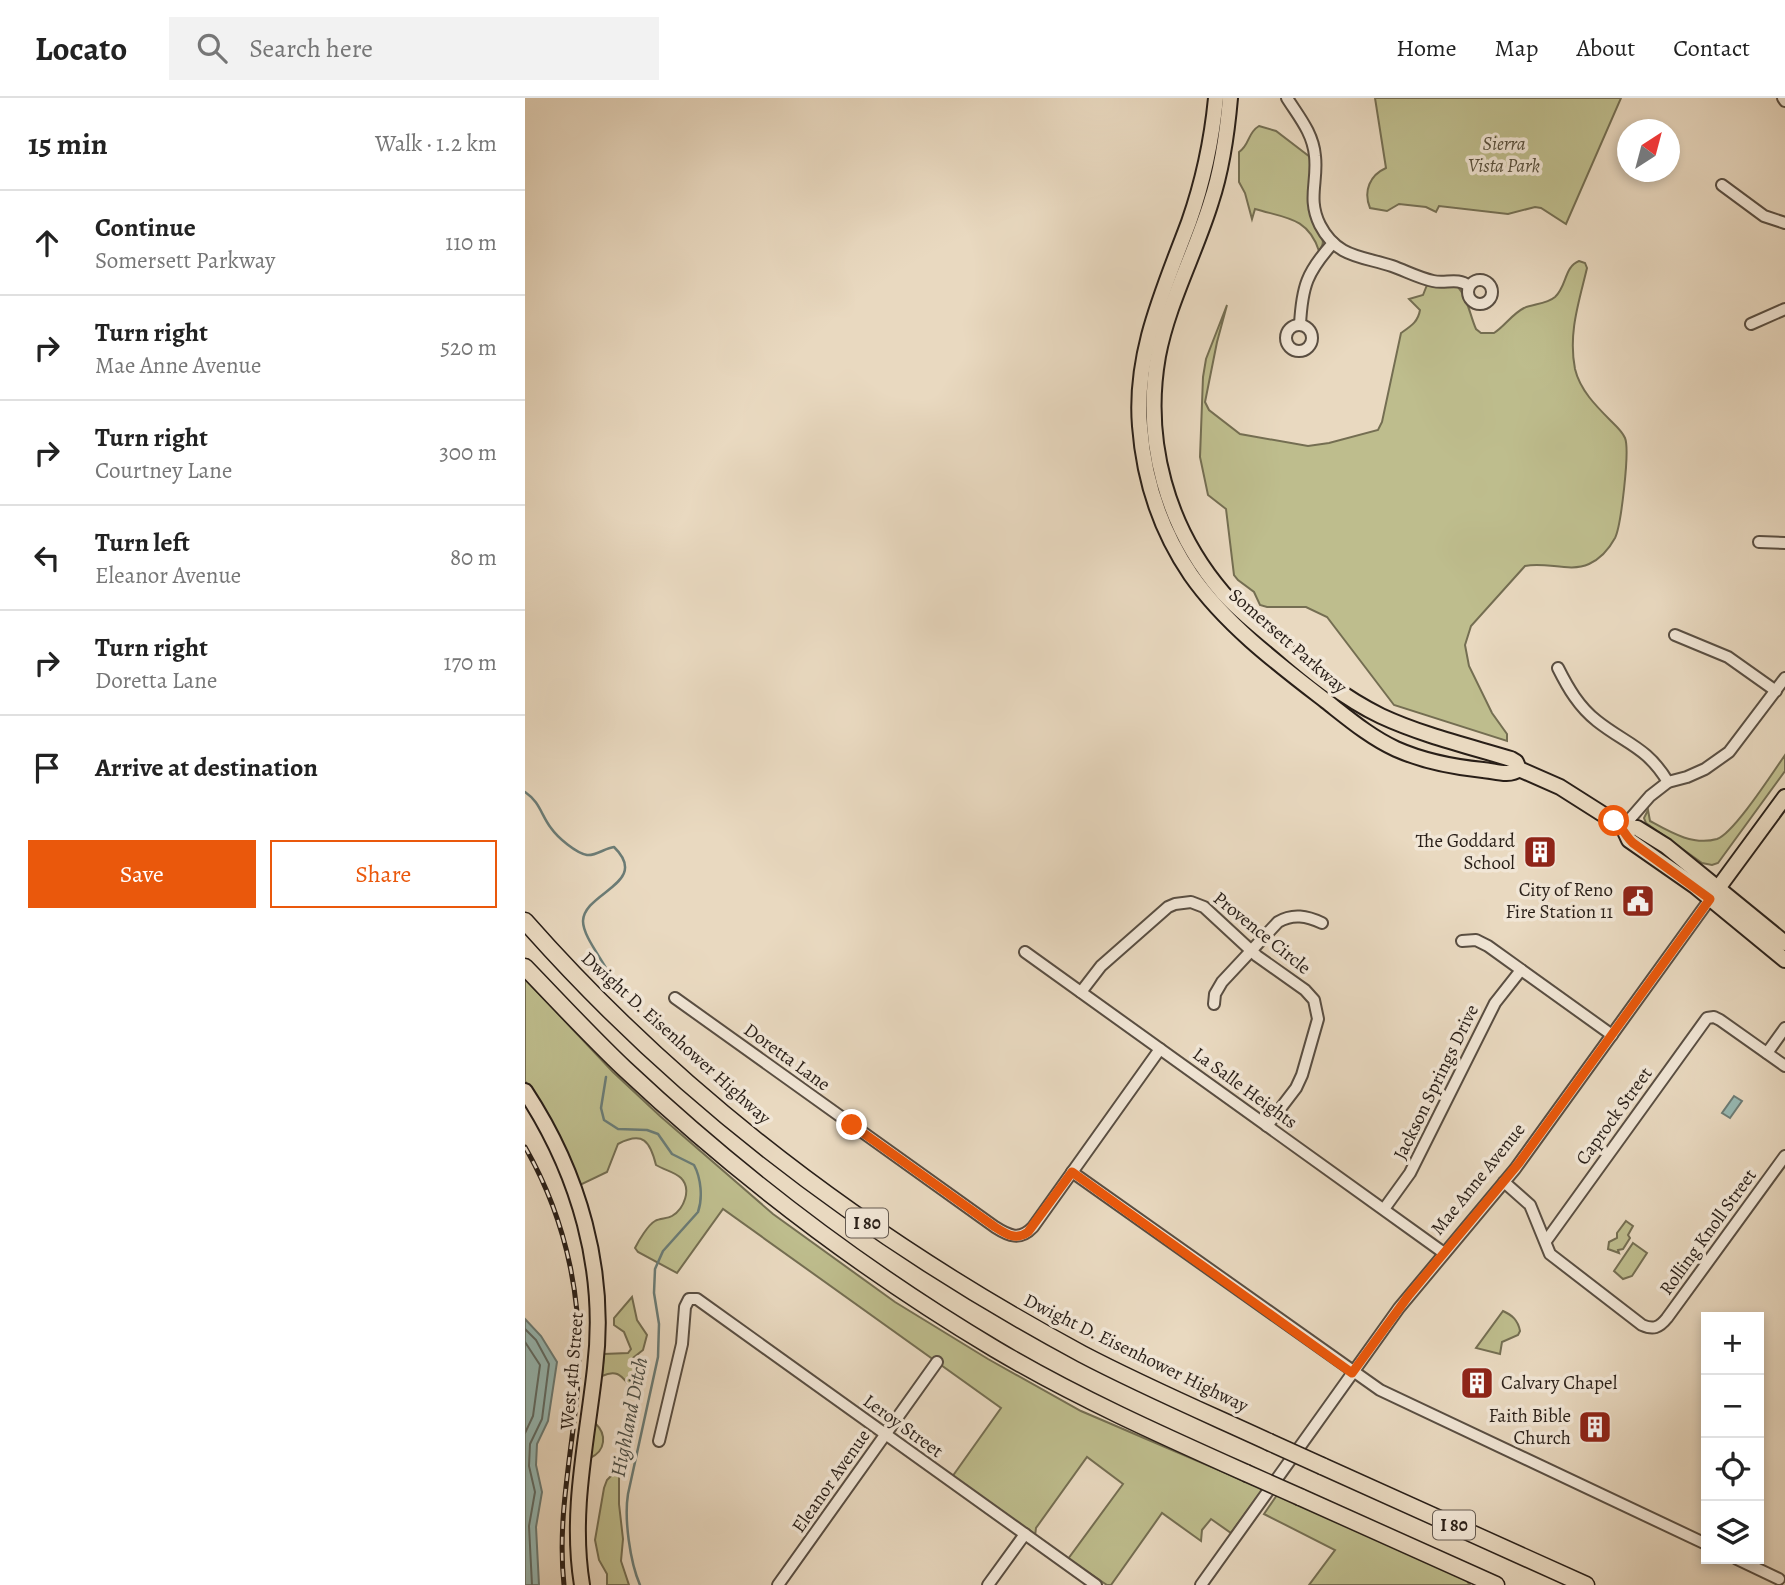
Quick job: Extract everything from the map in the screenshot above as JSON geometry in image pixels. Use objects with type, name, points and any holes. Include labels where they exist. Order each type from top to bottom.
[{"type":"highway","name":"Dwight D. Eisenhower Highway","points":[[525,921],[553,953],[680,1075],[772,1153],[930,1265],[1033,1327],[1120,1373],[1585,1585]]},
{"type":"highway","name":"I 80","points":[[525,967],[592,1037],[671,1111],[781,1203],[863,1264],[963,1329],[1038,1373],[1147,1428],[1496,1585]]},
{"type":"main road","name":"Somersett Parkway","points":[[1216,98],[1202,183],[1153,316],[1142,362],[1139,405],[1141,443],[1153,497],[1165,529],[1191,575],[1232,623],[1302,683],[1373,737],[1405,753],[1433,762],[1508,774],[1518,769]]},
{"type":"main road","name":"Somersett Parkway","points":[[1230,98],[1212,200],[1169,314],[1155,375],[1154,421],[1158,456],[1177,519],[1198,560],[1224,594],[1327,683],[1383,717],[1511,759],[1516,762],[1518,769]]},
{"type":"main road","name":"Somersett Parkway","points":[[1518,769],[1566,790],[1623,827],[1629,839],[1714,893]]},
{"type":"main road","name":"Mae Anne Avenue","points":[[1714,893],[1785,797]]},
{"type":"main road","points":[[1714,893],[1785,943]]},
{"type":"main road","points":[[1714,893],[1785,960]]},
{"type":"main road","name":"West 4th Street","points":[[525,1091],[571,1178],[590,1242],[596,1280],[596,1366],[577,1511],[582,1585]]},
{"type":"street","points":[[1287,98],[1313,143],[1314,209],[1322,229],[1333,243],[1346,253],[1363,260],[1388,265],[1431,281],[1461,281],[1469,286]]},
{"type":"street","points":[[1722,185],[1764,216],[1785,223]]},
{"type":"street","points":[[1300,325],[1302,296],[1307,278],[1333,243]]},
{"type":"street","points":[[1751,324],[1785,309]]},
{"type":"street","points":[[1759,542],[1785,543]]},
{"type":"street","points":[[1675,635],[1728,657],[1776,691]]},
{"type":"street","points":[[1558,668],[1570,691],[1584,709],[1609,730],[1640,748],[1660,768],[1668,782]]},
{"type":"street","points":[[1623,827],[1650,796],[1668,782],[1705,769],[1729,751],[1785,678]]},
{"type":"street","name":"Mae Anne Avenue","points":[[1201,1585],[1399,1308],[1504,1182],[1714,893]]},
{"type":"street","name":"Provence Circle","points":[[1081,992],[1112,955],[1161,913],[1175,904],[1191,902],[1204,907],[1251,951],[1310,994],[1318,1013],[1317,1026],[1299,1082],[1268,1126]]},
{"type":"street","points":[[1215,1004],[1217,988],[1279,922],[1287,918],[1306,917],[1322,923]]},
{"type":"street","points":[[1462,941],[1482,942],[1612,1035]]},
{"type":"street","name":"La Salle Heights","points":[[1025,952],[1444,1253]]},
{"type":"street","name":"Jackson Springs Drive","points":[[1384,1209],[1411,1173],[1495,1003],[1521,970]]},
{"type":"street","name":"Doretta Lane","points":[[675,998],[995,1227],[1012,1236],[1019,1237],[1033,1227],[1072,1172]]},
{"type":"street","name":"Caprock Street","points":[[1546,1241],[1707,1018],[1714,1017],[1767,1053]]},
{"type":"street","points":[[1785,1028],[1767,1053],[1785,1066]]},
{"type":"street","points":[[1160,1049],[1072,1172],[1352,1373],[1403,1402],[1701,1542]]},
{"type":"street","name":"Rolling Knoll Street","points":[[1546,1241],[1546,1250],[1550,1254],[1642,1325],[1657,1327],[1667,1318],[1785,1156]]},
{"type":"street","points":[[1504,1182],[1530,1205],[1546,1241]]},
{"type":"street","name":"Leroy Street","points":[[659,1441],[675,1373],[685,1307],[689,1299],[697,1299],[1096,1585]]},
{"type":"street","name":"Eleanor Avenue","points":[[778,1585],[937,1363]]},
{"type":"street","points":[[988,1585],[1025,1534]]},
{"type":"street","points":[[1748,1564],[1779,1579]]},
{"type":"green space","name":"Sierra Vista Park","points":[[1375,98],[1621,98],[1566,224],[1535,207],[1508,214],[1439,206],[1436,212],[1426,207],[1399,204],[1387,211],[1370,208],[1367,196],[1369,184],[1386,168]]},
{"type":"green space","points":[[1259,126],[1276,131],[1310,157],[1308,194],[1313,220],[1323,240],[1319,251],[1309,231],[1286,217],[1255,209],[1252,219],[1239,182],[1239,152]]},
{"type":"green space","points":[[1579,261],[1585,263],[1587,268],[1574,330],[1575,369],[1589,397],[1625,438],[1626,472],[1622,504],[1615,538],[1607,550],[1593,562],[1574,567],[1525,566],[1471,626],[1465,645],[1469,666],[1492,713],[1507,734],[1507,741],[1394,705],[1327,617],[1306,607],[1260,605],[1254,592],[1238,580],[1234,575],[1226,509],[1208,495],[1200,457],[1203,377],[1206,359],[1227,305],[1205,402],[1209,410],[1240,434],[1308,446],[1378,430],[1401,333],[1414,323],[1420,310],[1409,299],[1423,295],[1427,285],[1458,287],[1467,302],[1476,329],[1481,333],[1494,333],[1520,311],[1555,297],[1568,272]]},
{"type":"green space","points":[[1785,755],[1785,771],[1718,863],[1702,863],[1646,823],[1644,818],[1648,810],[1650,821],[1674,833],[1699,841],[1717,839],[1743,814]]},
{"type":"green space","points":[[525,979],[613,1072],[660,1116],[773,1214],[895,1302],[988,1359],[1081,1411],[1263,1489],[1231,1533],[1211,1519],[1202,1530],[1201,1541],[1162,1513],[1111,1585],[1107,1585],[1068,1559],[1123,1484],[1087,1457],[1036,1528],[1035,1536],[952,1477],[1001,1408],[723,1209],[677,1273],[638,1252],[635,1248],[649,1226],[657,1220],[672,1216],[680,1209],[686,1193],[684,1183],[676,1174],[656,1165],[648,1144],[634,1138],[618,1144],[607,1172],[580,1185],[537,1099],[525,1081]]},
{"type":"green space","points":[[1626,1221],[1633,1226],[1623,1249],[1618,1250],[1619,1253],[1608,1249],[1609,1242],[1617,1238],[1617,1233]]},
{"type":"green space","points":[[1633,1243],[1647,1253],[1632,1276],[1623,1279],[1614,1271]]},
{"type":"green space","points":[[632,1297],[637,1320],[647,1335],[643,1350],[633,1358],[633,1389],[616,1374],[602,1376],[604,1354],[628,1353],[631,1349],[624,1332],[614,1325],[614,1318]]},
{"type":"green space","points":[[1503,1311],[1516,1321],[1520,1331],[1518,1335],[1502,1342],[1500,1354],[1476,1348]]},
{"type":"green space","points":[[595,1423],[602,1432],[603,1442],[599,1451],[590,1458]]},
{"type":"green space","points":[[619,1468],[623,1539],[621,1561],[629,1585],[607,1585],[607,1574],[599,1560],[595,1540],[604,1488],[607,1480]]},
{"type":"green space","points":[[1277,1495],[1466,1580],[1470,1585],[1309,1585],[1335,1550],[1264,1514]]},
{"type":"water","points":[[1734,1096],[1742,1101],[1730,1118],[1722,1113]]},
{"type":"water","points":[[525,1319],[541,1336],[557,1362],[548,1421],[537,1444],[536,1465],[542,1492],[536,1527],[539,1585],[525,1585]]},
{"type":"waterway","name":"Highland Ditch","points":[[525,792],[537,804],[554,832],[573,848],[590,855],[614,847],[623,859],[625,870],[621,879],[593,902],[583,921],[587,935],[612,980]]},
{"type":"waterway","name":"Highland Ditch","points":[[606,1077],[601,1108],[604,1120],[618,1129],[647,1130],[658,1134],[672,1154],[694,1165],[701,1188],[698,1212],[663,1251],[655,1269],[654,1293],[659,1324],[658,1357],[627,1504],[631,1553],[640,1585]]},
{"type":"railway","points":[[525,1147],[540,1176],[562,1235],[570,1266],[578,1330],[577,1394],[563,1513],[564,1585]]},
{"type":"place","name":"The Goddard School","points":[[1540,852]]},
{"type":"place","name":"City of Reno Fire Station 11","points":[[1638,901]]},
{"type":"place","name":"Calvary Chapel","points":[[1477,1383]]},
{"type":"place","name":"Faith Bible Church","points":[[1595,1427]]},
{"type":"route","points":[[852,1125],[995,1227],[1012,1236],[1024,1236],[1033,1227],[1072,1172],[1352,1373],[1409,1295],[1519,1163],[1710,899],[1633,843],[1623,827],[1614,821]]}]
